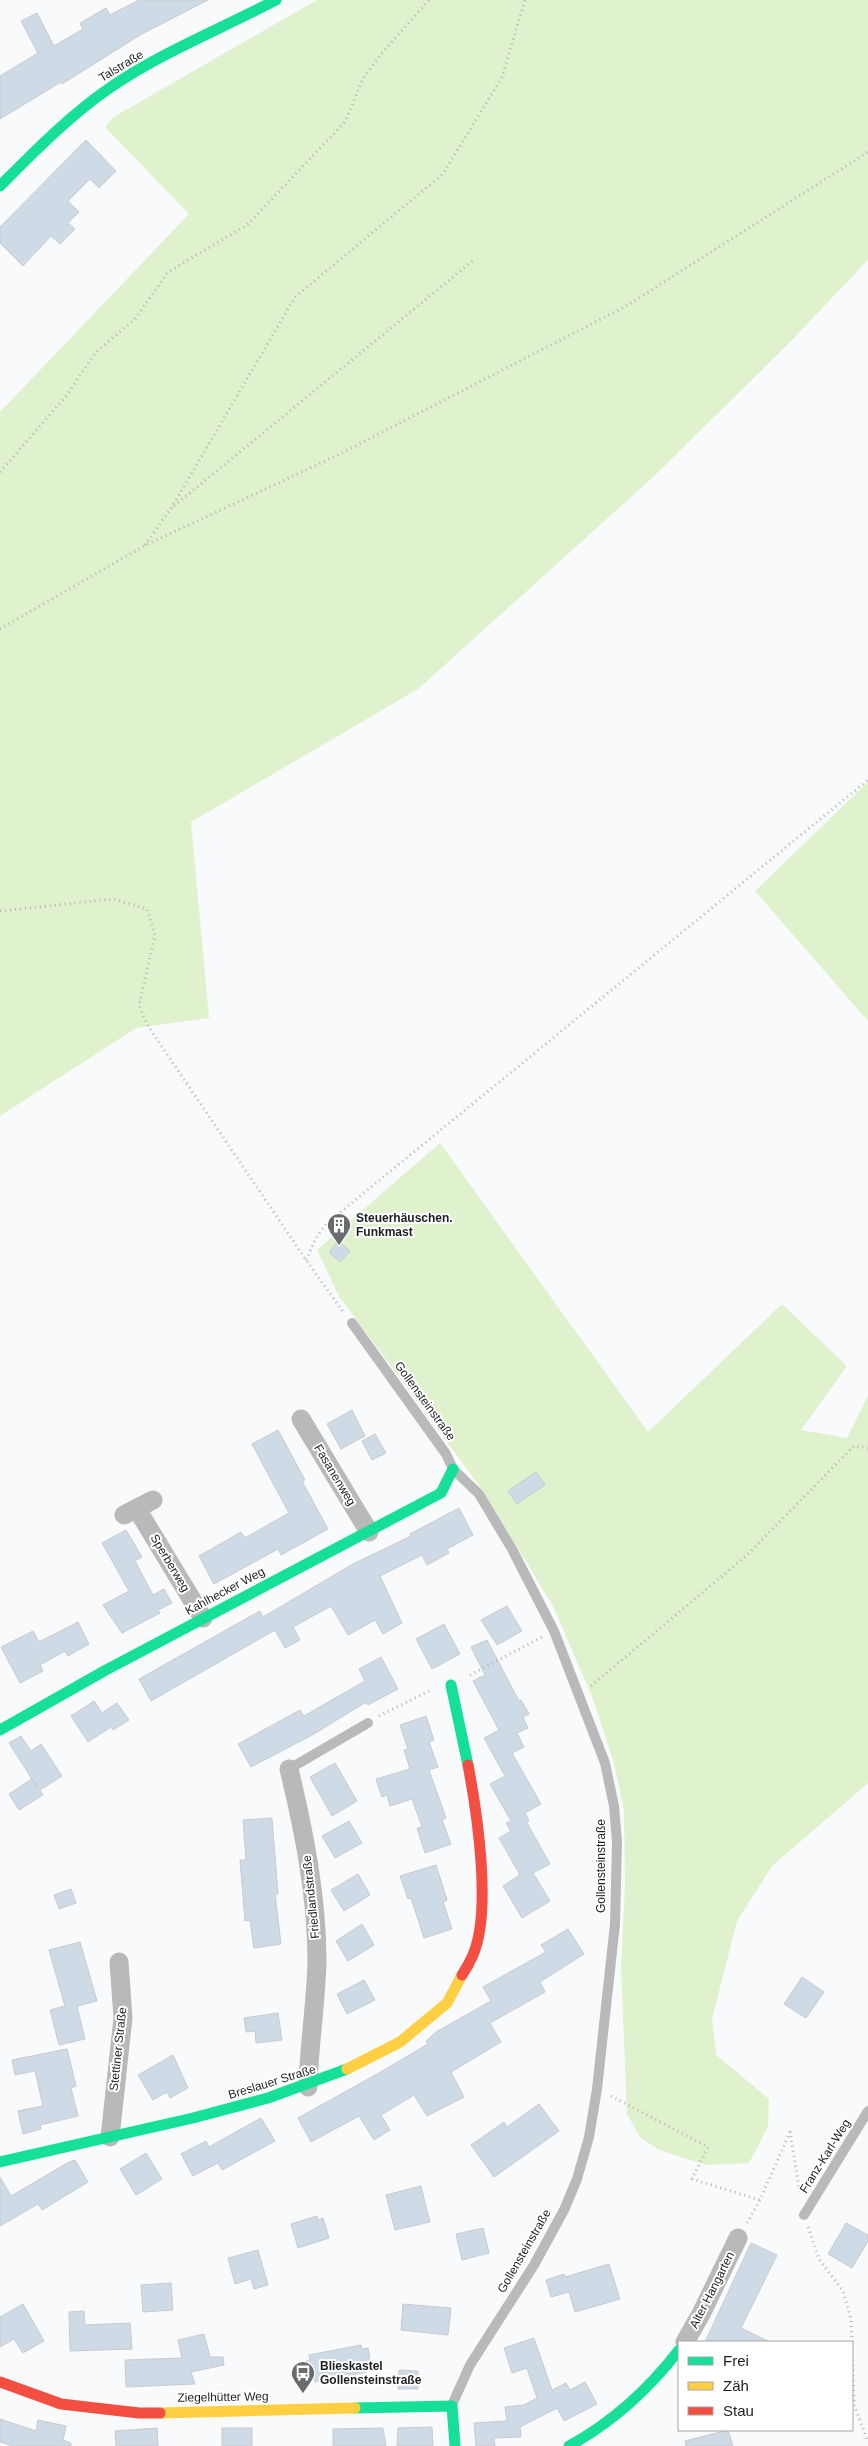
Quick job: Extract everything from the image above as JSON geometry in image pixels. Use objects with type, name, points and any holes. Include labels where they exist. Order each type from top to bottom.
[{"type":"street","name":"Talstraße","points":[[0,186],[68,119],[111,86],[149,64],[276,0]]},
{"type":"street","name":"Fasanenweg","points":[[301,1419],[368,1532]]},
{"type":"street","name":"Kahlhecker Weg","points":[[0,1730],[203,1618],[441,1493],[452,1469]]},
{"type":"street","name":"Sperberweg","points":[[138,1508],[203,1618]]},
{"type":"street","name":"Breslauer Straße","points":[[0,2162],[44,2150],[110,2137],[264,2100],[308,2087],[350,2070],[388,2049],[421,2026],[446,2004],[462,1980],[473,1957],[483,1911],[480,1856],[472,1790],[451,1685]]},
{"type":"street","name":"Friedlandstraße","points":[[289,1769],[302,1829],[316,1920],[317,1963],[308,2087]]},
{"type":"street","name":"Stettiner Straße","points":[[110,2137],[123,2018],[118,1962]]},
{"type":"street","name":"Alter Hangarten","points":[[686,2341],[701,2314],[738,2238]]},
{"type":"street","points":[[569,2446],[617,2415],[643,2393],[678,2351]]},
{"type":"street","name":"Ziegelhütter Weg","points":[[0,2382],[61,2404],[139,2413],[452,2406]]},
{"type":"street","name":"Gollensteinstraße","points":[[452,2406],[455,2446]]},
{"type":"lane","name":"Gollensteinstraße","points":[[352,1324],[446,1454],[452,1469],[479,1494],[512,1549],[554,1631],[605,1763],[614,1806],[617,1842],[614,1924],[597,2089],[588,2137],[577,2179],[564,2210],[534,2264],[470,2365],[452,2406]]},
{"type":"lane","points":[[289,1769],[368,1723]]},
{"type":"lane","name":"Franz-Karl-Weg","points":[[804,2214],[868,2111]]},
{"type":"path","points":[[0,472],[66,396],[96,352],[135,319],[168,272],[247,225],[345,122],[363,78],[382,53],[430,0]]},
{"type":"path","points":[[144,546],[172,508],[295,297],[444,174],[502,77],[525,0]]},
{"type":"path","points":[[0,629],[144,546],[340,454],[628,305],[868,152]]},
{"type":"path","points":[[172,508],[475,259]]},
{"type":"path","points":[[306,1260],[316,1238],[326,1224],[868,780]]},
{"type":"path","points":[[0,911],[114,899],[147,909],[155,935],[139,1005],[148,1026],[306,1260],[352,1324]]},
{"type":"path","points":[[579,1696],[746,1556],[854,1446],[868,1448]]},
{"type":"path","points":[[368,1723],[427,1692],[451,1685],[554,1631]]},
{"type":"path","points":[[597,2089],[708,2147],[692,2179],[760,2200]]},
{"type":"path","points":[[738,2238],[760,2200],[790,2131],[804,2214],[818,2259],[843,2291],[851,2319],[852,2341]]},
{"type":"path","points":[[853,2374],[854,2404],[868,2442]]},
{"type":"green space","points":[[317,0],[868,0],[868,260],[788,344],[651,479],[418,689],[191,822],[209,1018],[136,1028],[0,1116],[0,412],[189,214],[105,127],[112,118]]},
{"type":"green space","points":[[868,782],[868,1021],[755,891]]},
{"type":"green space","points":[[440,1143],[648,1432],[782,1304],[847,1366],[801,1430],[847,1438],[868,1395],[868,1783],[772,1866],[737,1921],[712,2019],[716,2055],[769,2099],[768,2127],[749,2163],[706,2165],[659,2150],[640,2137],[627,2114],[621,1966],[625,1886],[624,1811],[614,1763],[593,1699],[553,1606],[484,1492],[339,1296],[317,1250]]},
{"type":"building","points":[[139,0],[208,0],[140,35],[62,84],[61,82],[0,119],[0,76],[38,53],[21,21],[37,13],[54,46],[83,29],[80,23],[106,8],[110,15]]},
{"type":"building","points":[[86,140],[116,171],[99,188],[90,179],[68,201],[79,212],[68,223],[75,229],[60,244],[51,236],[23,266],[0,243],[0,227]]},
{"type":"building","name":"Steuerhäuschen. Funkmast","points":[[338,1241],[350,1251],[340,1262],[329,1252]]},
{"type":"building","points":[[352,1410],[365,1436],[341,1449],[327,1424]]},
{"type":"building","points":[[278,1430],[305,1480],[302,1481],[328,1529],[281,1555],[278,1549],[214,1584],[199,1556],[241,1532],[245,1538],[289,1513],[252,1444]]},
{"type":"building","points":[[375,1434],[386,1453],[372,1460],[362,1441]]},
{"type":"building","points":[[536,1472],[545,1485],[517,1504],[508,1491]]},
{"type":"building","points":[[459,1508],[473,1535],[447,1549],[449,1553],[427,1565],[422,1555],[380,1576],[402,1623],[383,1634],[375,1620],[348,1635],[331,1606],[293,1627],[300,1640],[285,1648],[275,1630],[151,1701],[139,1679],[260,1611],[263,1617],[353,1564],[411,1536],[410,1534]]},
{"type":"building","points":[[126,1530],[142,1557],[135,1561],[153,1595],[164,1589],[172,1603],[158,1610],[160,1613],[122,1633],[103,1605],[129,1591],[102,1543]]},
{"type":"building","points":[[507,1606],[522,1631],[497,1645],[481,1620]]},
{"type":"building","points":[[78,1622],[89,1644],[68,1656],[65,1651],[40,1665],[43,1671],[20,1683],[1,1647],[33,1631],[39,1642]]},
{"type":"building","points":[[444,1624],[460,1654],[432,1669],[416,1639]]},
{"type":"building","points":[[487,1640],[519,1701],[521,1700],[529,1714],[523,1717],[528,1728],[517,1733],[524,1747],[512,1753],[541,1804],[525,1813],[529,1821],[527,1823],[550,1864],[533,1873],[550,1901],[522,1918],[503,1886],[520,1875],[499,1838],[511,1831],[506,1823],[511,1821],[490,1784],[505,1776],[484,1738],[499,1730],[473,1681],[485,1675],[471,1647]]},
{"type":"building","points":[[381,1657],[398,1689],[368,1705],[366,1702],[314,1734],[251,1767],[238,1744],[300,1710],[304,1716],[365,1681],[359,1669]]},
{"type":"building","points":[[94,1701],[102,1713],[117,1703],[129,1720],[113,1730],[111,1727],[88,1742],[71,1716]]},
{"type":"building","points":[[426,1716],[434,1740],[429,1742],[438,1767],[429,1770],[446,1818],[442,1820],[451,1844],[425,1853],[417,1828],[422,1827],[412,1799],[390,1806],[387,1795],[382,1797],[376,1779],[410,1769],[404,1750],[408,1749],[400,1725]]},
{"type":"building","points":[[21,1736],[31,1751],[41,1744],[62,1776],[40,1790],[43,1795],[19,1810],[9,1794],[32,1779],[9,1743]]},
{"type":"building","points":[[335,1763],[357,1801],[332,1816],[310,1777]]},
{"type":"building","points":[[272,1818],[278,1894],[275,1894],[281,1944],[254,1948],[250,1920],[245,1921],[240,1860],[246,1860],[243,1820]]},
{"type":"building","points":[[349,1821],[362,1843],[335,1858],[322,1836]]},
{"type":"building","points":[[436,1865],[447,1900],[443,1902],[452,1929],[424,1938],[411,1898],[408,1899],[400,1876]]},
{"type":"building","points":[[358,1874],[370,1895],[344,1911],[331,1890]]},
{"type":"building","points":[[71,1889],[76,1903],[59,1909],[54,1895]]},
{"type":"building","points":[[362,1924],[374,1945],[348,1961],[336,1941]]},
{"type":"building","points":[[568,1929],[584,1954],[540,1982],[545,1992],[490,2023],[501,2042],[451,2072],[464,2097],[427,2116],[414,2095],[381,2115],[390,2130],[374,2140],[359,2116],[311,2142],[298,2118],[428,2044],[426,2041],[436,2032],[491,2001],[483,1987],[546,1952],[541,1945]]},
{"type":"building","points":[[80,1942],[97,2001],[77,2006],[85,2039],[59,2045],[50,2010],[65,2006],[49,1950]]},
{"type":"building","points":[[802,1977],[824,1992],[806,2018],[784,2004]]},
{"type":"building","points":[[364,1980],[375,2000],[347,2014],[337,1994]]},
{"type":"building","points":[[278,2013],[282,2040],[256,2043],[255,2031],[246,2032],[244,2018]]},
{"type":"building","points":[[67,2049],[76,2086],[71,2088],[78,2116],[40,2125],[41,2129],[23,2134],[18,2111],[43,2106],[35,2071],[15,2075],[12,2060]]},
{"type":"building","points":[[173,2055],[188,2088],[170,2098],[167,2092],[153,2100],[138,2075]]},
{"type":"building","points":[[539,2104],[559,2131],[494,2177],[471,2145],[504,2122],[507,2127]]},
{"type":"building","points":[[261,2118],[275,2141],[222,2170],[218,2163],[193,2176],[181,2154],[206,2141],[209,2147]]},
{"type":"building","points":[[146,2153],[162,2179],[136,2195],[120,2169]]},
{"type":"building","points":[[75,2160],[88,2182],[42,2210],[38,2204],[0,2226],[0,2177],[11,2196]]},
{"type":"building","points":[[421,2186],[430,2222],[395,2230],[386,2195]]},
{"type":"building","points":[[317,2216],[318,2220],[323,2218],[329,2238],[298,2248],[291,2224]]},
{"type":"building","points":[[846,2223],[868,2235],[868,2241],[852,2268],[828,2254]]},
{"type":"building","points":[[483,2228],[489,2253],[462,2260],[456,2234]]},
{"type":"building","points":[[751,2243],[777,2255],[741,2328],[768,2341],[705,2341]]},
{"type":"building","points":[[258,2250],[268,2285],[254,2289],[251,2279],[235,2284],[228,2258]]},
{"type":"building","points":[[609,2264],[620,2299],[575,2312],[569,2292],[551,2297],[546,2280],[564,2274],[565,2277]]},
{"type":"building","points":[[171,2283],[173,2310],[143,2312],[141,2285]]},
{"type":"building","points":[[23,2304],[44,2341],[23,2353],[14,2339],[0,2347],[0,2317]]},
{"type":"building","points":[[403,2304],[451,2308],[448,2335],[401,2330]]},
{"type":"building","points":[[84,2311],[85,2325],[130,2323],[132,2349],[70,2351],[69,2312]]},
{"type":"building","points":[[204,2334],[210,2357],[223,2357],[224,2365],[191,2372],[195,2384],[126,2387],[125,2360],[182,2358],[178,2340]]},
{"type":"building","points":[[534,2338],[552,2390],[566,2383],[570,2390],[585,2382],[597,2404],[564,2421],[557,2408],[520,2427],[521,2437],[494,2438],[495,2446],[476,2446],[474,2423],[507,2421],[505,2407],[524,2405],[537,2398],[527,2368],[512,2373],[504,2348]]},
{"type":"building","points":[[361,2345],[362,2349],[368,2348],[371,2366],[366,2366],[367,2372],[315,2382],[314,2377],[307,2379],[303,2362],[310,2360],[309,2355]]},
{"type":"building","points":[[399,2370],[418,2371],[418,2389],[398,2389]]},
{"type":"building","points":[[0,2419],[36,2431],[38,2420],[66,2426],[63,2440],[71,2443],[71,2446],[13,2446],[0,2442]]},
{"type":"building","points":[[432,2427],[433,2446],[397,2446],[398,2428]]},
{"type":"building","points":[[157,2428],[158,2446],[116,2446],[115,2431]]},
{"type":"building","points":[[222,2428],[252,2428],[252,2446],[222,2446]]},
{"type":"building","points":[[383,2428],[386,2446],[333,2446],[333,2429]]},
{"type":"building","points":[[728,2431],[733,2446],[686,2446],[685,2441]]},
{"type":"traffic: fast","points":[[0,186],[67,121],[130,74],[276,0]]},
{"type":"traffic: fast","points":[[0,1730],[106,1670],[441,1493],[453,1469]]},
{"type":"traffic: fast","points":[[451,1685],[468,1765]]},
{"type":"traffic: fast","points":[[0,2162],[193,2118],[268,2098],[347,2069]]},
{"type":"traffic: fast","points":[[569,2446],[585,2437],[629,2404],[678,2351]]},
{"type":"traffic: fast","points":[[355,2408],[452,2406],[455,2446]]},
{"type":"traffic: slow","points":[[347,2069],[400,2042],[447,2003],[462,1975]]},
{"type":"traffic: slow","points":[[160,2413],[355,2408]]},
{"type":"traffic: jam","points":[[462,1975],[473,1955],[479,1936],[482,1913],[479,1834],[468,1765]]},
{"type":"traffic: jam","points":[[0,2382],[61,2404],[139,2413],[160,2413]]},
{"type":"place","name":"Steuerhäuschen. Funkmast","points":[[339,1246]]},
{"type":"place","name":"Blieskastel Gollensteinstraße","points":[[303,2394]]}]
